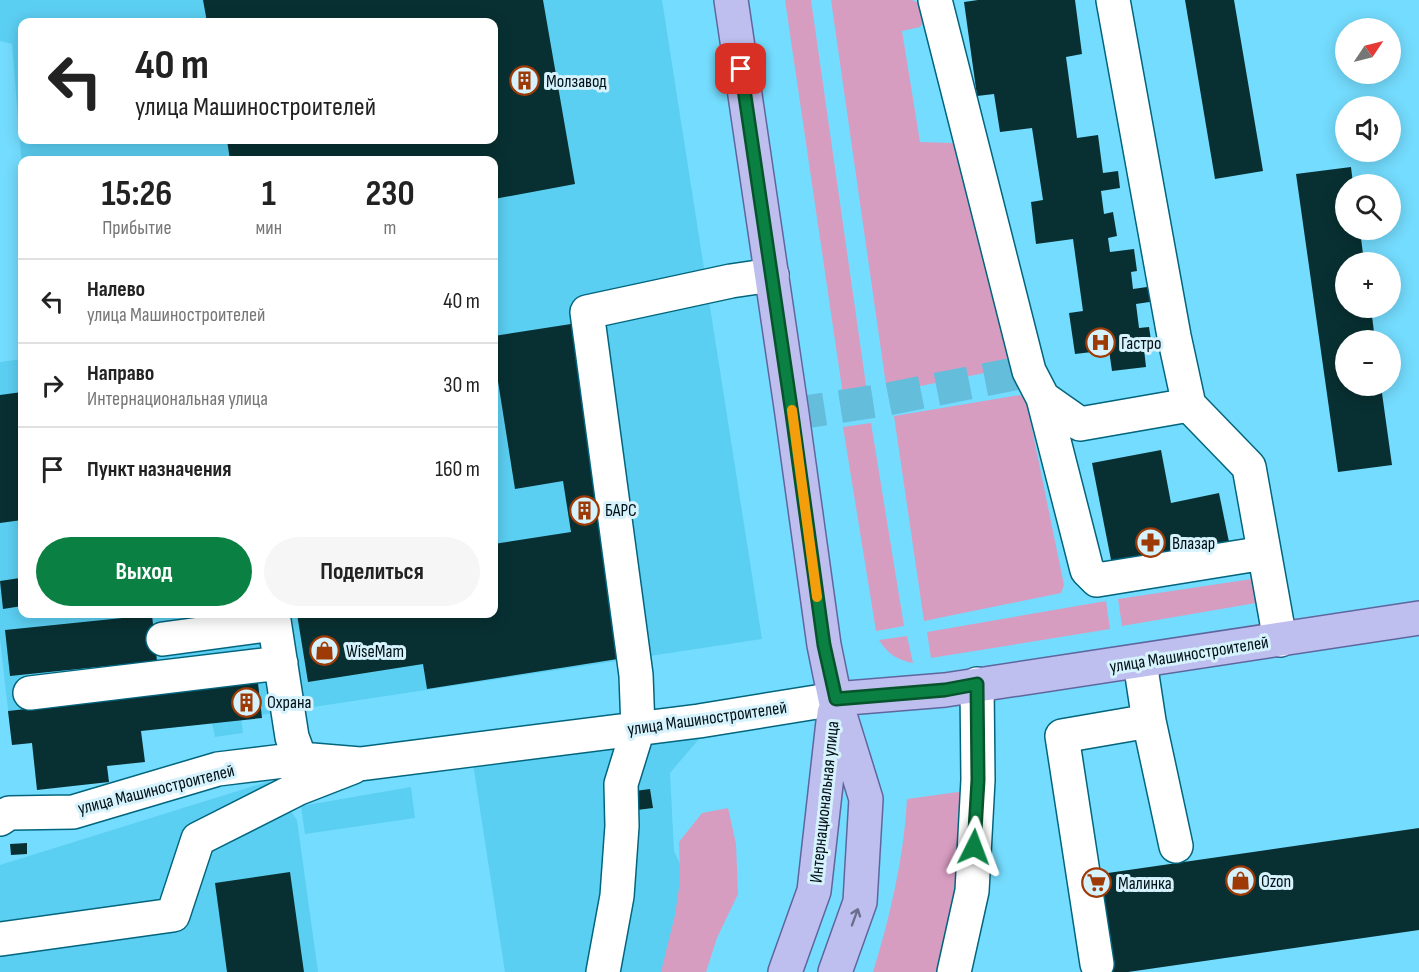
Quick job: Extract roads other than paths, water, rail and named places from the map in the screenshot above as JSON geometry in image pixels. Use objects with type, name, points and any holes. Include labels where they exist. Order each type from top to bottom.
[{"type":"main road","name":"Интернациональная улица","points":[[731,0],[824,645],[836,699],[866,799],[860,902],[835,972]]},
{"type":"main road","name":"улица Машиностроителей","points":[[836,699],[945,690],[1419,618]]},
{"type":"main road","name":"Интернациональная улица","points":[[785,972],[814,891],[836,699]]},
{"type":"street","points":[[935,0],[1029,371],[1043,398],[1087,570],[1097,580],[1264,553]]},
{"type":"street","points":[[1113,0],[1174,336],[1189,405],[1249,467],[1280,640]]},
{"type":"street","points":[[603,972],[617,896],[622,826],[621,784],[639,729],[636,675],[587,312],[731,281],[772,275]]},
{"type":"street","points":[[1043,398],[1080,424],[1189,405]]},
{"type":"street","points":[[163,639],[274,619],[292,737],[300,759]]},
{"type":"street","points":[[1140,662],[1149,721],[1176,846]]},
{"type":"street","points":[[30,693],[281,663]]},
{"type":"street","points":[[954,972],[972,891],[978,780],[977,684]]},
{"type":"street","name":"улица Машиностроителей","points":[[2,810],[73,812],[218,770],[300,759],[360,764],[699,721],[836,699]]},
{"type":"street","points":[[1097,964],[1062,736],[1149,721]]},
{"type":"street","points":[[1,939],[173,915],[198,839],[299,788],[360,764]]},
{"type":"tunnel","points":[[792,414],[883,400],[1029,371]]},
{"type":"place","name":"Молзавод","points":[[525,81]]},
{"type":"place","name":"Гастро","points":[[1100,343]]},
{"type":"place","name":"БАРС","points":[[584,510]]},
{"type":"place","name":"Влазар","points":[[1151,543]]},
{"type":"place","name":"WiseMam","points":[[325,651]]},
{"type":"place","name":"Охрана","points":[[246,702]]},
{"type":"place","name":"Ozon","points":[[1240,881]]},
{"type":"place","name":"Малинка","points":[[1097,883]]}]
